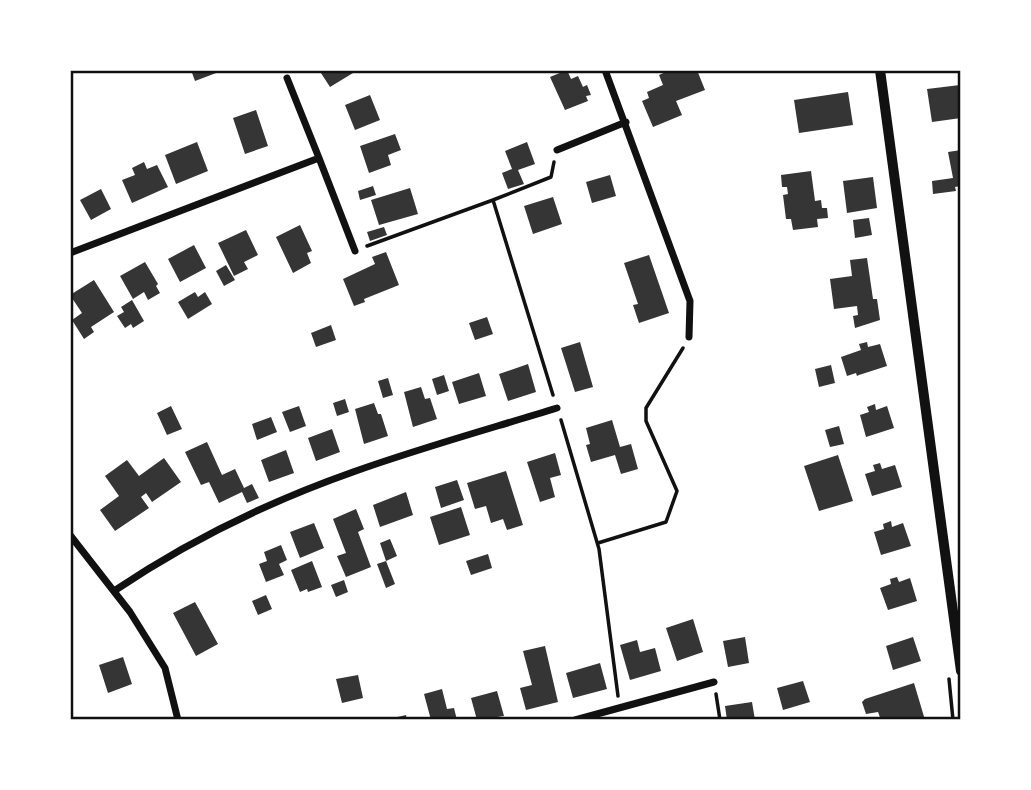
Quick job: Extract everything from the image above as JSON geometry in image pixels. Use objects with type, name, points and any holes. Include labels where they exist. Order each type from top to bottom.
[{"type":"street","points":[[605,70],[690,301],[689,337]]},
{"type":"street","points":[[880,70],[958,632],[961,671]]},
{"type":"street","points":[[287,78],[355,251]]},
{"type":"street","points":[[557,150],[626,122]]},
{"type":"street","points":[[70,253],[319,158]]},
{"type":"street","points":[[114,591],[194,541],[272,504],[353,472],[557,408]]},
{"type":"street","points":[[70,535],[130,612],[165,668],[178,720]]},
{"type":"street","points":[[575,720],[714,682]]},
{"type":"path","points":[[492,200],[551,177]]},
{"type":"path","points":[[598,543],[666,523],[677,491],[646,421],[646,408],[689,337]]},
{"type":"path","points":[[714,682],[720,720]]},
{"type":"building","points":[[191,70],[224,70],[195,81]]},
{"type":"building","points":[[319,70],[351,70],[353,73],[330,87]]},
{"type":"building","points":[[567,70],[571,79],[578,76],[583,87],[587,85],[591,95],[586,96],[588,101],[565,110],[550,77]]},
{"type":"building","points":[[670,70],[697,70],[705,90],[676,101],[682,115],[653,127],[642,101],[649,98],[647,92],[663,85],[659,75]]},
{"type":"building","points":[[960,85],[961,118],[932,122],[927,89]]},
{"type":"building","points":[[848,92],[853,125],[799,133],[794,100]]},
{"type":"building","points":[[370,95],[380,120],[355,130],[345,105]]},
{"type":"building","points":[[256,110],[268,146],[245,154],[233,118]]},
{"type":"building","points":[[395,134],[401,150],[388,155],[391,165],[369,173],[360,146]]},
{"type":"building","points":[[197,142],[208,171],[176,184],[165,155]]},
{"type":"building","points":[[527,142],[535,164],[518,170],[524,184],[508,189],[502,173],[512,169],[505,151]]},
{"type":"building","points":[[961,150],[961,186],[955,187],[956,191],[933,194],[932,181],[953,178],[948,152]]},
{"type":"building","points":[[144,162],[147,169],[157,165],[168,187],[132,203],[122,180],[135,175],[132,168]]},
{"type":"building","points":[[811,171],[815,201],[821,200],[822,208],[827,208],[828,218],[817,219],[818,227],[793,230],[791,219],[786,219],[783,195],[788,194],[787,187],[782,187],[781,175]]},
{"type":"building","points":[[610,175],[616,196],[592,203],[586,182]]},
{"type":"building","points":[[873,177],[877,208],[847,213],[843,181]]},
{"type":"building","points":[[373,186],[376,195],[360,200],[358,191]]},
{"type":"building","points":[[410,188],[418,214],[379,225],[371,200]]},
{"type":"building","points":[[101,189],[111,209],[91,220],[80,200]]},
{"type":"building","points":[[553,197],[562,224],[533,234],[524,206]]},
{"type":"building","points":[[869,218],[872,235],[855,238],[853,220]]},
{"type":"building","points":[[300,225],[312,251],[307,253],[311,263],[293,273],[276,237]]},
{"type":"building","points":[[384,227],[387,235],[370,241],[367,232]]},
{"type":"building","points":[[246,230],[258,255],[244,262],[248,269],[234,276],[218,243]]},
{"type":"building","points":[[194,245],[206,268],[180,282],[168,259]]},
{"type":"building","points":[[386,252],[399,285],[364,299],[365,302],[354,306],[343,279],[375,264],[372,257]]},
{"type":"building","points":[[649,255],[669,313],[639,323],[633,305],[638,304],[624,263]]},
{"type":"building","points":[[867,258],[873,299],[877,299],[880,320],[855,328],[853,316],[858,315],[857,306],[834,309],[830,279],[852,276],[850,260]]},
{"type":"building","points":[[145,262],[158,284],[156,286],[160,293],[148,300],[144,292],[133,299],[120,276]]},
{"type":"building","points":[[226,265],[235,280],[224,286],[216,271]]},
{"type":"building","points":[[94,280],[114,312],[91,327],[94,332],[84,339],[72,320],[82,313],[70,295]]},
{"type":"building","points":[[195,292],[198,297],[205,292],[212,304],[188,319],[178,302]]},
{"type":"building","points":[[132,300],[144,321],[133,328],[131,324],[125,328],[117,316],[124,312],[121,307]]},
{"type":"building","points":[[487,317],[493,334],[475,340],[469,323]]},
{"type":"building","points":[[331,325],[336,340],[316,347],[311,333]]},
{"type":"building","points":[[580,342],[593,387],[575,392],[561,348]]},
{"type":"building","points":[[867,342],[868,347],[880,344],[887,366],[857,376],[856,373],[847,376],[841,357],[861,350],[859,344]]},
{"type":"building","points":[[528,364],[536,392],[508,401],[499,374]]},
{"type":"building","points":[[831,365],[835,383],[819,387],[815,369]]},
{"type":"building","points":[[479,373],[486,396],[459,404],[452,382]]},
{"type":"building","points":[[444,375],[449,391],[437,395],[432,379]]},
{"type":"building","points":[[388,378],[393,395],[383,398],[378,381]]},
{"type":"building","points":[[421,387],[425,399],[430,398],[437,419],[413,427],[404,392]]},
{"type":"building","points":[[345,399],[349,412],[337,416],[333,403]]},
{"type":"building","points":[[374,403],[378,414],[381,414],[388,436],[364,444],[355,409]]},
{"type":"building","points":[[875,404],[876,410],[887,406],[894,428],[866,437],[860,415],[869,412],[867,407]]},
{"type":"building","points":[[171,406],[182,429],[167,435],[157,413]]},
{"type":"building","points":[[299,406],[306,426],[290,432],[282,412]]},
{"type":"building","points":[[271,417],[277,432],[257,440],[252,424]]},
{"type":"building","points":[[612,420],[620,447],[631,444],[638,469],[621,474],[615,455],[591,462],[586,445],[590,444],[586,428]]},
{"type":"building","points":[[839,426],[844,444],[830,447],[825,430]]},
{"type":"building","points":[[332,429],[340,452],[316,461],[308,438]]},
{"type":"building","points":[[207,442],[222,475],[235,469],[244,488],[252,484],[259,498],[247,503],[242,492],[219,503],[209,482],[201,485],[185,452]]},
{"type":"building","points":[[286,450],[294,473],[269,482],[261,460]]},
{"type":"building","points":[[555,453],[561,475],[550,478],[555,497],[540,502],[527,462]]},
{"type":"building","points":[[838,455],[853,501],[819,511],[804,466]]},
{"type":"building","points":[[164,458],[181,482],[152,502],[146,493],[141,497],[149,508],[115,531],[100,510],[119,496],[105,476],[127,460],[139,476]]},
{"type":"building","points":[[880,463],[882,469],[895,465],[902,487],[872,496],[865,474],[875,471],[873,465]]},
{"type":"building","points":[[506,471],[523,525],[507,530],[503,519],[491,523],[486,506],[475,509],[467,483]]},
{"type":"building","points":[[457,480],[464,500],[441,508],[435,487]]},
{"type":"building","points":[[406,492],[413,515],[380,527],[373,505]]},
{"type":"building","points":[[461,507],[470,535],[439,545],[430,517]]},
{"type":"building","points":[[356,509],[364,529],[358,532],[371,567],[346,577],[337,556],[346,553],[333,519]]},
{"type":"building","points":[[891,521],[892,527],[903,523],[911,546],[881,555],[874,532],[884,529],[883,524]]},
{"type":"building","points":[[314,523],[324,548],[300,558],[290,532]]},
{"type":"building","points":[[390,539],[397,556],[386,561],[380,543]]},
{"type":"building","points":[[281,545],[287,560],[279,564],[284,575],[266,582],[259,564],[267,561],[264,552]]},
{"type":"building","points":[[488,554],[492,568],[471,575],[466,561]]},
{"type":"building","points":[[312,561],[322,587],[300,592],[291,570]]},
{"type":"building","points":[[386,561],[395,584],[386,588],[377,564]]},
{"type":"building","points":[[897,577],[899,582],[910,578],[917,601],[888,610],[880,588],[891,584],[890,579]]},
{"type":"building","points":[[344,580],[348,592],[336,597],[331,585]]},
{"type":"building","points":[[266,595],[272,609],[258,615],[252,601]]},
{"type":"building","points":[[195,602],[218,644],[196,656],[173,613]]},
{"type":"building","points":[[693,619],[703,652],[677,661],[666,628]]},
{"type":"building","points":[[745,637],[749,663],[728,667],[723,641]]},
{"type":"building","points":[[913,637],[921,661],[893,670],[886,646]]},
{"type":"building","points":[[637,640],[640,652],[655,648],[661,671],[630,680],[620,645]]},
{"type":"building","points":[[545,646],[558,702],[526,710],[520,688],[532,685],[523,651]]},
{"type":"building","points":[[123,657],[132,684],[108,693],[99,665]]},
{"type":"building","points":[[600,663],[607,689],[573,698],[566,673]]},
{"type":"building","points":[[358,675],[363,698],[342,703],[336,679]]},
{"type":"building","points":[[803,681],[810,702],[783,710],[777,688]]},
{"type":"building","points":[[914,683],[925,720],[881,720],[878,712],[866,714],[862,702],[865,699]]},
{"type":"building","points":[[442,689],[447,709],[454,708],[457,720],[431,720],[424,694]]},
{"type":"building","points":[[497,691],[504,716],[477,720],[471,698]]},
{"type":"building","points":[[752,702],[755,720],[727,720],[725,706]]},
{"type":"building","points":[[406,715],[407,720],[389,720],[389,719]]}]
